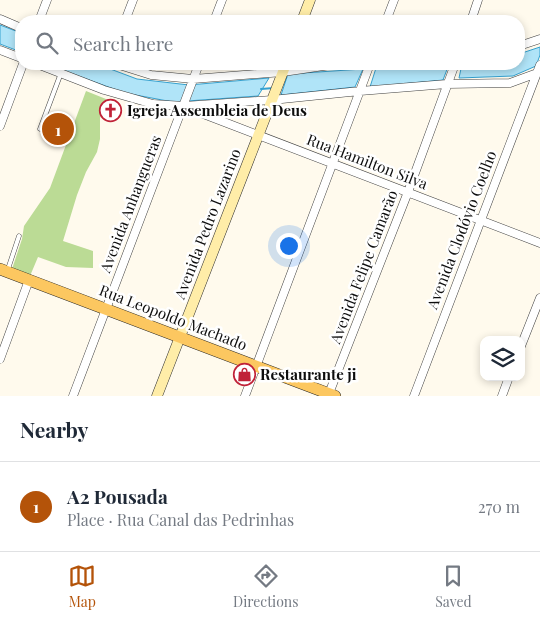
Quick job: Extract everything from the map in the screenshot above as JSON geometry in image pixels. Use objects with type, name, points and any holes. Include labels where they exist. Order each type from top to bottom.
[{"type":"main road","points":[[304,15],[310,0]]},
{"type":"main road","name":"Avenida Pedro Lazarino","points":[[157,396],[283,70]]},
{"type":"main road","name":"Rua Leopoldo Machado","points":[[4,270],[331,395]]},
{"type":"street","points":[[42,15],[48,0]]},
{"type":"street","points":[[127,15],[133,0]]},
{"type":"street","points":[[216,15],[222,0]]},
{"type":"street","points":[[388,15],[394,0]]},
{"type":"street","points":[[473,15],[478,0]]},
{"type":"street","points":[[0,19],[15,25]]},
{"type":"street","points":[[525,44],[540,39]]},
{"type":"street","points":[[0,50],[15,56]]},
{"type":"street","name":"Avenida Clodóvio Coelho","points":[[414,396],[540,65]]},
{"type":"street","points":[[0,126],[21,70]]},
{"type":"street","points":[[54,70],[104,90],[153,104],[184,105],[272,100],[362,87],[448,81],[510,83],[538,72]]},
{"type":"street","points":[[135,70],[151,75],[193,80],[269,70]]},
{"type":"street","points":[[193,80],[197,70]]},
{"type":"street","points":[[245,396],[368,70]]},
{"type":"street","name":"Avenida Felipe Camarão","points":[[331,395],[453,70]]},
{"type":"street","name":"Avenida Anhangueras","points":[[72,396],[193,80]]},
{"type":"street","name":"Rua Hamilton Silva","points":[[184,105],[540,243]]},
{"type":"street","points":[[0,359],[29,280]]},
{"type":"street","points":[[525,336],[540,298]]},
{"type":"street","points":[[502,396],[508,381]]},
{"type":"lane","points":[[40,129],[62,73]]},
{"type":"lane","points":[[4,270],[19,236]]},
{"type":"green space","points":[[86,91],[106,99],[100,118],[100,139],[97,152],[86,172],[77,195],[63,241],[93,251],[93,268],[66,267],[38,257],[30,276],[12,269],[22,239],[24,226],[50,188]]},
{"type":"water","points":[[0,25],[15,31],[15,50],[0,44]]},
{"type":"water","points":[[540,47],[540,55],[536,66],[513,76],[459,78],[461,70],[525,70],[525,52]]},
{"type":"water","points":[[62,70],[113,70],[137,79],[189,85],[269,78],[258,96],[173,102],[125,93]]},
{"type":"water","points":[[363,70],[355,87],[281,95],[288,74]]},
{"type":"water","points":[[375,70],[447,70],[443,80],[370,87]]},
{"type":"waterway","points":[[261,89],[274,88]]},
{"type":"place","name":"Igreja Assembleia de Deus","points":[[111,111]]},
{"type":"place","name":"A2 Pousada","points":[[58,129]]},
{"type":"place","name":"Restaurante ji","points":[[244,375]]}]
